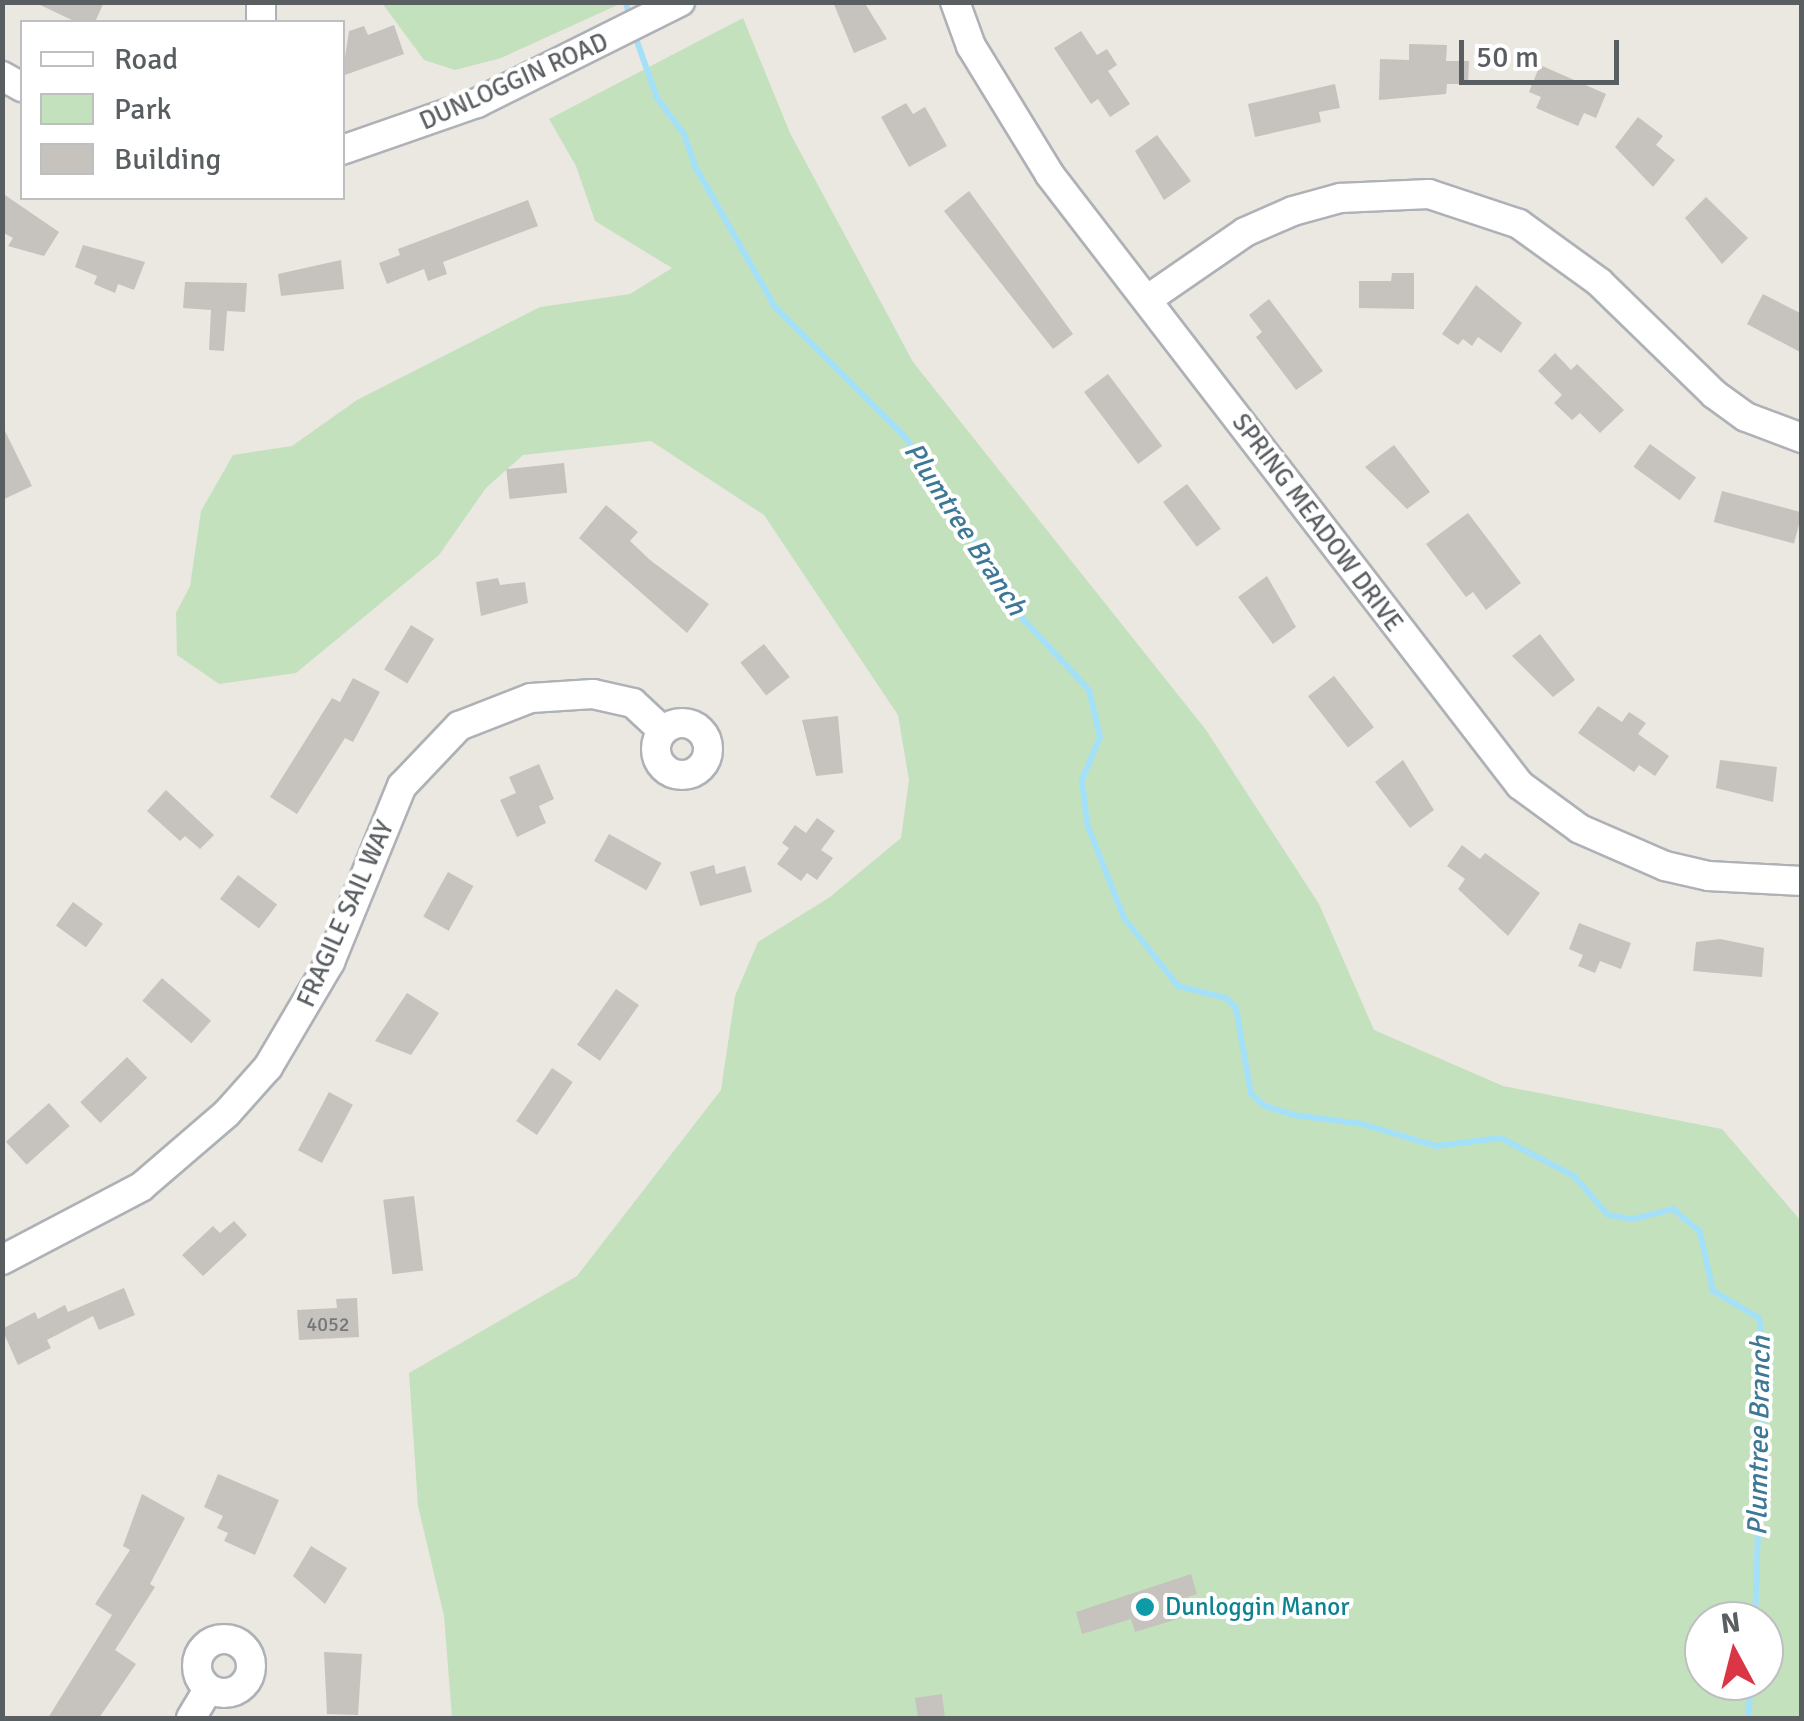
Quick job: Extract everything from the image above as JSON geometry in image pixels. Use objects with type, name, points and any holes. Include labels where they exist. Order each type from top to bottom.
[{"type":"street","name":"SPRING MEADOW DRIVE","points":[[955,2],[971,46],[1026,142],[1520,785],[1580,829],[1666,866],[1802,881]]},
{"type":"street","name":"DUNLOGGIN ROAD","points":[[345,149],[478,103],[676,5]]},
{"type":"street","points":[[1148,299],[1245,232],[1293,211],[1340,198],[1429,194],[1519,224],[1599,282],[1714,394],[1746,417],[1802,438]]},
{"type":"street","name":"FRAGILE SAIL WAY","points":[[2,1260],[141,1187],[227,1113],[268,1067],[330,962],[402,786],[459,726],[531,698],[592,694],[633,703],[662,730]]},
{"type":"street","points":[[191,1718],[208,1690]]},
{"type":"green space","points":[[382,3],[622,3],[501,58],[455,70],[424,60]]},
{"type":"green space","points":[[743,18],[790,133],[913,362],[1206,730],[1319,904],[1374,1030],[1503,1086],[1722,1129],[1801,1221],[1801,1718],[452,1718],[444,1616],[418,1506],[409,1373],[577,1276],[721,1090],[735,996],[758,942],[830,897],[901,838],[909,780],[898,715],[764,515],[651,441],[523,455],[486,488],[439,555],[296,673],[219,684],[177,655],[176,613],[190,586],[201,511],[233,455],[292,446],[357,400],[540,307],[630,294],[672,268],[595,221],[576,166],[549,119]]},
{"type":"building","points":[[34,2],[104,2],[96,20],[72,20]]},
{"type":"building","points":[[833,2],[864,2],[887,39],[854,53]]},
{"type":"building","points":[[394,25],[404,54],[345,75],[349,31],[364,26],[368,35]]},
{"type":"building","points":[[1081,31],[1097,55],[1107,49],[1117,65],[1108,71],[1130,104],[1110,117],[1098,99],[1091,104],[1054,48]]},
{"type":"building","points":[[1409,44],[1447,45],[1446,61],[1469,61],[1468,84],[1447,84],[1446,94],[1379,100],[1380,59],[1409,60]]},
{"type":"building","points":[[1540,65],[1606,94],[1596,118],[1584,113],[1578,126],[1536,108],[1541,97],[1529,92]]},
{"type":"building","points":[[1335,84],[1340,108],[1319,112],[1321,122],[1255,137],[1248,104]]},
{"type":"building","points":[[906,103],[913,114],[925,107],[947,146],[909,167],[881,117]]},
{"type":"building","points":[[1638,117],[1663,136],[1656,145],[1675,160],[1653,187],[1615,147]]},
{"type":"building","points":[[1157,135],[1191,181],[1164,200],[1135,151]]},
{"type":"building","points":[[969,191],[1073,334],[1053,349],[944,211]]},
{"type":"building","points":[[2,193],[59,232],[44,256],[8,246],[13,238],[2,232]]},
{"type":"building","points":[[1706,197],[1748,238],[1722,264],[1685,218]]},
{"type":"building","points":[[528,200],[538,226],[443,262],[447,274],[428,281],[424,269],[387,284],[379,263],[400,255],[398,249]]},
{"type":"building","points":[[83,245],[145,262],[134,290],[118,284],[115,293],[94,284],[97,276],[75,267]]},
{"type":"building","points":[[341,260],[344,289],[281,296],[278,274]]},
{"type":"building","points":[[1392,273],[1414,273],[1414,309],[1359,308],[1359,281],[1391,281]]},
{"type":"building","points":[[185,282],[247,283],[245,312],[227,311],[224,351],[209,350],[211,310],[183,308]]},
{"type":"building","points":[[1476,285],[1522,323],[1501,353],[1478,337],[1472,346],[1463,339],[1458,345],[1442,334]]},
{"type":"building","points":[[1763,294],[1802,314],[1802,353],[1747,324]]},
{"type":"building","points":[[1269,299],[1323,371],[1296,390],[1256,337],[1262,332],[1249,315]]},
{"type":"building","points":[[1555,353],[1571,370],[1577,364],[1624,410],[1600,433],[1580,413],[1572,420],[1554,403],[1562,395],[1538,371]]},
{"type":"building","points":[[1108,374],[1162,446],[1138,464],[1084,392]]},
{"type":"building","points":[[2,425],[32,486],[2,500]]},
{"type":"building","points":[[1650,444],[1696,478],[1680,500],[1634,467]]},
{"type":"building","points":[[1394,445],[1430,492],[1407,509],[1365,467]]},
{"type":"building","points":[[564,463],[567,493],[509,499],[506,469]]},
{"type":"building","points":[[1187,484],[1221,529],[1197,547],[1163,502]]},
{"type":"building","points":[[1722,491],[1802,512],[1794,543],[1714,522]]},
{"type":"building","points":[[606,505],[638,532],[630,541],[709,604],[687,633],[579,538]]},
{"type":"building","points":[[1468,513],[1521,583],[1486,610],[1473,592],[1466,597],[1426,544]]},
{"type":"building","points":[[1267,576],[1296,627],[1273,644],[1238,597]]},
{"type":"building","points":[[498,578],[500,585],[525,582],[528,603],[481,616],[476,582]]},
{"type":"building","points":[[411,625],[434,639],[407,683],[384,670]]},
{"type":"building","points":[[1540,634],[1575,680],[1553,697],[1512,656]]},
{"type":"building","points":[[764,644],[790,677],[766,696],[740,662]]},
{"type":"building","points":[[1334,676],[1374,727],[1348,748],[1308,696]]},
{"type":"building","points":[[353,678],[380,692],[353,742],[345,738],[297,814],[270,797],[332,698],[340,702]]},
{"type":"building","points":[[1598,706],[1622,722],[1629,712],[1646,723],[1638,734],[1669,756],[1655,776],[1639,765],[1634,772],[1578,733]]},
{"type":"building","points":[[838,716],[843,773],[816,776],[802,720]]},
{"type":"building","points":[[1403,760],[1434,810],[1410,828],[1375,782]]},
{"type":"building","points":[[1720,760],[1777,767],[1773,802],[1716,788]]},
{"type":"building","points":[[539,764],[554,799],[539,806],[546,823],[517,837],[500,800],[516,793],[509,777]]},
{"type":"building","points":[[166,790],[214,835],[200,849],[185,836],[180,841],[147,811]]},
{"type":"building","points":[[817,818],[835,831],[821,850],[833,858],[817,880],[807,873],[801,881],[777,864],[789,848],[782,843],[795,825],[806,833]]},
{"type":"building","points":[[609,834],[661,863],[646,890],[594,861]]},
{"type":"building","points":[[1462,845],[1480,859],[1485,853],[1540,893],[1508,936],[1458,889],[1465,879],[1447,866]]},
{"type":"building","points":[[714,865],[716,874],[745,866],[752,892],[700,906],[690,872]]},
{"type":"building","points":[[448,872],[473,886],[449,931],[423,917]]},
{"type":"building","points":[[238,875],[277,904],[259,928],[220,899]]},
{"type":"building","points":[[73,902],[103,924],[86,947],[56,925]]},
{"type":"building","points":[[1579,923],[1631,943],[1621,969],[1600,961],[1595,973],[1578,966],[1583,955],[1569,949]]},
{"type":"building","points":[[1720,939],[1764,948],[1762,977],[1693,971],[1696,942]]},
{"type":"building","points":[[162,978],[211,1021],[191,1043],[142,1001]]},
{"type":"building","points":[[616,989],[639,1005],[600,1061],[577,1045]]},
{"type":"building","points":[[407,993],[439,1013],[411,1055],[375,1041]]},
{"type":"building","points":[[127,1057],[147,1078],[100,1123],[80,1102]]},
{"type":"building","points":[[552,1068],[573,1082],[537,1135],[516,1121]]},
{"type":"building","points":[[329,1092],[353,1105],[322,1163],[298,1150]]},
{"type":"building","points":[[49,1103],[70,1126],[27,1165],[6,1142]]},
{"type":"building","points":[[414,1196],[423,1270],[392,1274],[383,1200]]},
{"type":"building","points":[[234,1221],[247,1235],[203,1276],[182,1255],[213,1226],[220,1233]]},
{"type":"building","points":[[124,1288],[135,1315],[99,1330],[93,1316],[47,1340],[51,1348],[18,1365],[2,1329],[35,1312],[38,1319],[65,1305],[68,1312]]},
{"type":"building","points":[[357,1298],[359,1337],[299,1340],[297,1310],[337,1308],[336,1299]]},
{"type":"building","points":[[218,1474],[279,1500],[255,1555],[224,1541],[228,1533],[217,1528],[223,1516],[204,1507]]},
{"type":"building","points":[[142,1494],[185,1518],[150,1584],[155,1587],[115,1650],[136,1664],[99,1718],[48,1718],[112,1615],[95,1604],[130,1550],[123,1546]]},
{"type":"building","points":[[311,1546],[347,1568],[325,1604],[293,1576]]},
{"type":"building","points":[[1191,1574],[1197,1594],[1176,1601],[1181,1618],[1135,1632],[1131,1619],[1082,1634],[1076,1612]]},
{"type":"building","points":[[324,1652],[362,1654],[358,1715],[327,1714]]},
{"type":"building","points":[[942,1694],[945,1718],[918,1718],[915,1698]]},
{"type":"waterway","name":"Plumtree Branch","points":[[626,2],[630,21]]},
{"type":"waterway","name":"Plumtree Branch","points":[[634,33],[657,98],[684,134],[696,168],[775,307],[904,436],[959,513],[1011,606],[1089,690],[1100,737],[1082,780],[1087,824],[1124,918],[1178,986],[1226,998],[1236,1008],[1251,1094],[1265,1106],[1294,1115],[1362,1124],[1436,1146],[1501,1138],[1574,1176],[1608,1215],[1633,1219],[1673,1209],[1700,1232],[1713,1291],[1759,1318],[1764,1350],[1756,1601]]},
{"type":"waterway","name":"Plumtree Branch","points":[[1748,1718],[1749,1701]]},
{"type":"place","name":"Dunloggin Manor","points":[[1145,1607]]}]
